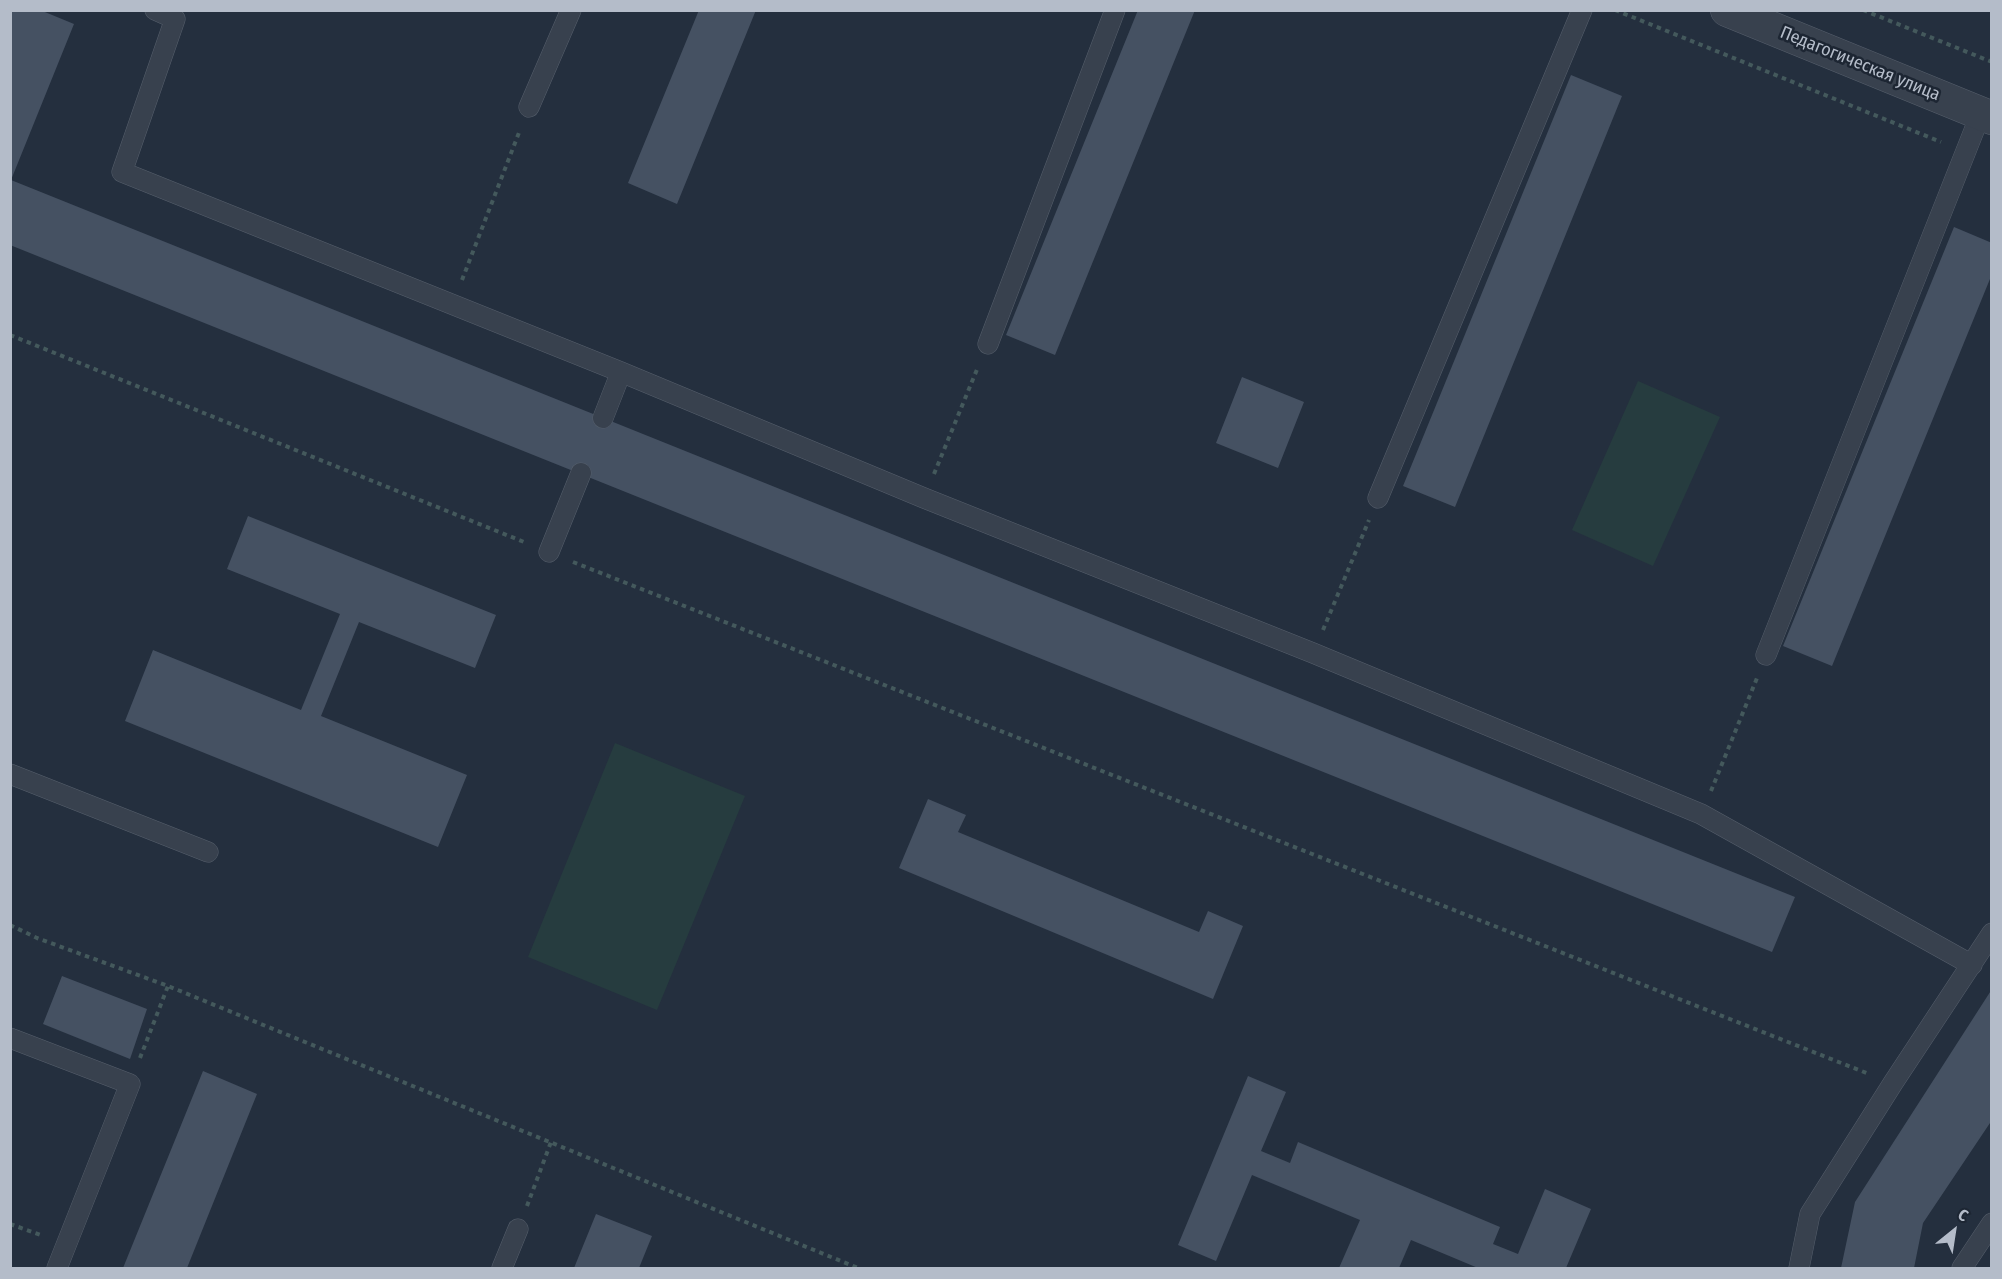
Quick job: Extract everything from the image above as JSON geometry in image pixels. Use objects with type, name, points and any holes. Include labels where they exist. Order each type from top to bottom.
[{"type":"street","name":"Педагогическая улица","points":[[1728,10],[1986,116]]},
{"type":"lane","points":[[155,10],[175,19],[122,172],[621,372],[924,498],[1313,653],[1701,814],[1971,965]]},
{"type":"lane","points":[[529,107],[571,10]]},
{"type":"lane","points":[[988,344],[1115,10]]},
{"type":"lane","points":[[1378,498],[1582,10]]},
{"type":"lane","points":[[1766,655],[1966,152],[1986,116]]},
{"type":"lane","points":[[603,418],[621,372]]},
{"type":"lane","points":[[549,552],[581,473]]},
{"type":"lane","points":[[10,774],[208,852]]},
{"type":"lane","points":[[1798,1269],[1810,1214],[1992,933]]},
{"type":"lane","points":[[10,1038],[130,1084],[57,1269]]},
{"type":"lane","points":[[1962,1269],[1992,1223]]},
{"type":"lane","points":[[502,1269],[518,1229]]},
{"type":"path","points":[[1615,10],[1966,152]]},
{"type":"path","points":[[1863,10],[1992,62]]},
{"type":"path","points":[[453,304],[529,107]]},
{"type":"path","points":[[10,334],[549,552],[1893,1083]]},
{"type":"path","points":[[924,498],[988,344]]},
{"type":"path","points":[[1313,653],[1378,498]]},
{"type":"path","points":[[1701,814],[1766,655]]},
{"type":"path","points":[[10,925],[37,938],[168,986],[858,1269]]},
{"type":"path","points":[[130,1084],[168,986]]},
{"type":"path","points":[[518,1229],[551,1142]]},
{"type":"green space","points":[[1638,381],[1720,417],[1653,566],[1572,530]]},
{"type":"green space","points":[[615,743],[745,796],[657,1010],[528,957]]},
{"type":"building","points":[[10,10],[40,10],[74,24],[11,180],[1795,897],[1772,952],[10,245]]},
{"type":"building","points":[[699,10],[756,10],[677,204],[628,183]]},
{"type":"building","points":[[1138,10],[1195,10],[1055,355],[1006,335]]},
{"type":"building","points":[[1571,75],[1622,96],[1455,507],[1403,486]]},
{"type":"building","points":[[1954,227],[1992,243],[1992,274],[1832,666],[1783,646]]},
{"type":"building","points":[[1242,377],[1304,402],[1278,468],[1216,443]]},
{"type":"building","points":[[248,516],[496,615],[475,668],[359,622],[321,716],[467,775],[438,847],[125,721],[153,650],[301,710],[340,614],[227,569]]},
{"type":"building","points":[[928,799],[966,815],[958,832],[1199,932],[1208,911],[1243,926],[1213,999],[899,868]]},
{"type":"building","points":[[62,976],[147,1009],[130,1059],[43,1024]]},
{"type":"building","points":[[1992,989],[1992,1120],[1923,1223],[1914,1268],[1841,1268],[1855,1202]]},
{"type":"building","points":[[203,1071],[257,1094],[187,1268],[123,1268]]},
{"type":"building","points":[[1248,1076],[1286,1092],[1261,1151],[1290,1163],[1298,1142],[1500,1227],[1493,1244],[1518,1254],[1545,1189],[1591,1209],[1566,1268],[1478,1268],[1411,1240],[1399,1268],[1339,1268],[1360,1220],[1252,1175],[1216,1261],[1178,1245]]},
{"type":"building","points":[[596,1214],[652,1236],[639,1268],[574,1268]]}]
